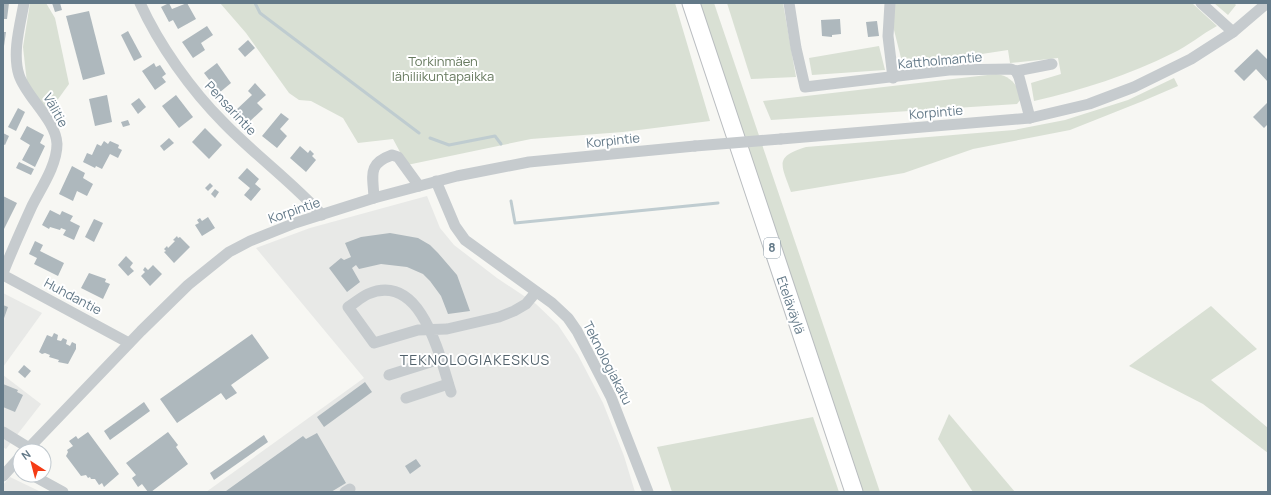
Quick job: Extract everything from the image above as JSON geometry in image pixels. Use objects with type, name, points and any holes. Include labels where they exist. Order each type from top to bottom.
[{"type":"highway","name":"Eteläväylä","points":[[691,3],[854,492]]},
{"type":"street","name":"Välitie","points":[[3,274],[51,166],[57,145],[56,138],[49,122],[19,77],[16,53],[24,3]]},
{"type":"street","name":"Pensarintie","points":[[140,3],[164,46],[199,95],[223,123],[322,215]]},
{"type":"street","points":[[789,3],[796,48],[805,87],[893,78]]},
{"type":"street","name":"Kattholmantie","points":[[890,3],[888,36],[893,78],[949,70],[1005,68],[1016,71],[1052,64]]},
{"type":"street","points":[[1201,3],[1233,32]]},
{"type":"street","name":"Korpintie","points":[[33,443],[129,343],[188,285],[229,252],[272,232],[374,198],[436,182],[530,162],[695,146],[1030,118],[1090,104],[1134,87],[1191,59],[1233,32],[1267,3]]},
{"type":"street","points":[[1016,71],[1023,87],[1030,118]]},
{"type":"street","points":[[374,198],[372,170],[376,163],[392,155],[398,157],[419,186]]},
{"type":"street","name":"Teknologiakatu","points":[[436,182],[455,226],[466,240],[559,309],[577,331],[611,398],[648,492]]},
{"type":"street","name":"Huhdantie","points":[[3,274],[129,343]]},
{"type":"street","points":[[406,398],[450,388],[431,330],[408,299],[395,292],[383,290],[368,294],[348,307],[374,343],[418,330],[431,330],[447,329],[514,312],[526,304],[536,292]]},
{"type":"street","points":[[389,376],[440,359]]},
{"type":"street","points":[[3,432],[19,443]]},
{"type":"street","points":[[3,476],[12,469]]},
{"type":"street","points":[[47,483],[63,492]]},
{"type":"shaded area","points":[[427,196],[440,228],[454,245],[497,278],[536,304],[558,325],[578,355],[603,403],[624,456],[635,492],[206,492],[364,378],[256,248],[310,228]]},
{"type":"shaded area","points":[[3,293],[42,313],[3,367]]},
{"type":"shaded area","points":[[3,375],[41,404],[6,449],[3,447]]},
{"type":"shaded area","points":[[10,477],[12,478],[12,483],[22,483],[41,492],[3,492],[3,485]]},
{"type":"green space","points":[[30,3],[46,3],[55,18],[69,84],[48,113],[27,83],[23,47]]},
{"type":"green space","name":"Torkinmäen lähiliikuntapaikka","points":[[220,3],[675,3],[710,121],[623,132],[531,139],[407,165],[393,139],[358,143],[343,118],[311,101],[299,100],[289,93],[246,33]]},
{"type":"green space","points":[[700,3],[714,3],[880,492],[863,492]]},
{"type":"green space","points":[[727,3],[783,3],[796,77],[751,79]]},
{"type":"green space","points":[[893,3],[1192,3],[1217,26],[1179,50],[1122,75],[1087,87],[1034,101],[1031,83],[1061,74],[1058,58],[1010,63],[1008,50],[903,66],[891,18]]},
{"type":"green space","points":[[1214,3],[1234,3],[1236,5],[1228,15]]},
{"type":"green space","points":[[879,46],[885,70],[812,75],[809,58]]},
{"type":"green space","points":[[996,74],[1010,79],[1016,85],[1021,99],[1017,104],[771,120],[763,101]]},
{"type":"green space","points":[[1174,78],[1178,86],[1070,130],[973,149],[904,173],[791,192],[783,168],[785,158],[789,154],[806,147],[1014,130],[1065,120],[1128,100]]},
{"type":"green space","points":[[1211,306],[1257,349],[1211,380],[1268,428],[1268,453],[1203,404],[1129,366]]},
{"type":"green space","points":[[949,414],[1015,492],[973,492],[938,439]]},
{"type":"green space","points":[[813,417],[839,492],[672,492],[657,447]]},
{"type":"building","points":[[3,3],[9,3],[7,19],[3,19]]},
{"type":"building","points":[[52,3],[60,3],[62,10],[55,12]]},
{"type":"building","points":[[169,3],[172,9],[187,3],[196,19],[178,29],[173,20],[169,22],[161,7]]},
{"type":"building","points":[[89,11],[105,74],[83,80],[66,16]]},
{"type":"building","points":[[840,19],[841,34],[832,35],[832,37],[822,36],[821,20]]},
{"type":"building","points":[[877,21],[879,36],[868,37],[866,22]]},
{"type":"building","points":[[207,26],[213,35],[201,43],[205,50],[193,58],[182,42]]},
{"type":"building","points":[[128,31],[142,57],[134,61],[121,35]]},
{"type":"building","points":[[3,32],[6,32],[4,46],[3,45]]},
{"type":"building","points":[[248,40],[255,48],[245,57],[238,49]]},
{"type":"building","points":[[1257,49],[1268,60],[1268,82],[1256,69],[1244,81],[1234,71]]},
{"type":"building","points":[[154,63],[156,67],[160,65],[166,74],[162,77],[166,82],[155,90],[142,71]]},
{"type":"building","points":[[217,63],[231,83],[219,93],[204,73]]},
{"type":"building","points":[[255,83],[266,95],[257,103],[263,109],[248,123],[236,110],[252,95],[248,91]]},
{"type":"building","points":[[107,95],[112,122],[95,126],[89,99]]},
{"type":"building","points":[[176,95],[193,117],[179,128],[162,106]]},
{"type":"building","points":[[139,98],[146,107],[138,114],[131,104]]},
{"type":"building","points":[[1268,102],[1268,124],[1264,128],[1253,117]]},
{"type":"building","points":[[18,108],[25,112],[16,131],[8,127]]},
{"type":"building","points":[[281,113],[289,119],[280,129],[287,136],[277,148],[262,136]]},
{"type":"building","points":[[128,120],[130,125],[123,127],[121,122]]},
{"type":"building","points":[[27,126],[44,135],[40,143],[45,146],[35,167],[22,160],[30,145],[20,139]]},
{"type":"building","points":[[205,128],[222,145],[209,159],[192,142]]},
{"type":"building","points":[[3,133],[9,136],[5,145],[3,144]]},
{"type":"building","points":[[169,138],[174,143],[164,151],[160,146]]},
{"type":"building","points":[[104,141],[108,144],[110,141],[119,145],[118,148],[122,150],[118,158],[110,154],[102,169],[96,166],[95,168],[83,162],[87,153],[92,155],[97,144],[101,146]]},
{"type":"building","points":[[300,146],[308,153],[310,150],[314,154],[312,156],[316,160],[306,172],[290,158]]},
{"type":"building","points":[[19,162],[34,169],[31,175],[16,168]]},
{"type":"building","points":[[72,166],[85,173],[83,178],[93,184],[87,196],[77,191],[73,201],[59,194]]},
{"type":"building","points":[[247,168],[259,179],[255,184],[261,189],[251,201],[244,195],[250,188],[238,178]]},
{"type":"building","points":[[210,183],[213,186],[208,191],[205,188]]},
{"type":"building","points":[[215,189],[219,192],[215,198],[211,194]]},
{"type":"building","points":[[3,196],[17,203],[3,231]]},
{"type":"building","points":[[50,210],[60,215],[62,211],[73,216],[70,221],[80,226],[74,240],[63,235],[66,230],[50,227],[49,229],[42,225]]},
{"type":"building","points":[[208,217],[215,228],[202,236],[195,225],[199,223],[197,220],[200,218],[202,221]]},
{"type":"building","points":[[94,219],[103,223],[94,242],[85,237]]},
{"type":"building","points":[[390,233],[418,238],[430,245],[457,275],[470,311],[448,314],[441,296],[430,281],[423,274],[407,267],[381,264],[359,269],[356,265],[352,268],[360,282],[347,292],[329,268],[341,258],[344,260],[351,257],[345,243],[361,237]]},
{"type":"building","points":[[177,236],[190,247],[174,263],[164,252],[166,251],[164,249],[167,246],[168,248],[175,241],[173,240]]},
{"type":"building","points":[[35,241],[43,245],[40,251],[64,263],[58,276],[34,264],[37,258],[29,254]]},
{"type":"building","points":[[126,256],[133,263],[130,267],[134,271],[128,276],[118,265]]},
{"type":"building","points":[[153,265],[162,274],[150,286],[141,276],[145,272],[143,270],[145,267],[148,270]]},
{"type":"building","points":[[89,273],[106,279],[105,282],[110,284],[103,299],[81,288]]},
{"type":"building","points":[[3,305],[8,307],[3,321]]},
{"type":"building","points":[[54,333],[58,335],[57,340],[61,341],[63,338],[67,340],[66,344],[70,346],[72,342],[76,344],[76,349],[68,364],[58,362],[59,360],[49,357],[50,355],[39,352],[47,335],[52,337]]},
{"type":"building","points":[[252,334],[269,358],[231,385],[237,393],[226,400],[221,393],[177,423],[160,399]]},
{"type":"building","points":[[24,365],[31,371],[25,378],[18,372]]},
{"type":"building","points":[[365,382],[372,392],[324,427],[317,417]]},
{"type":"building","points":[[3,384],[18,390],[17,392],[23,395],[15,412],[3,407]]},
{"type":"building","points":[[144,402],[150,411],[110,440],[104,431]]},
{"type":"building","points":[[88,432],[119,474],[104,487],[102,483],[99,485],[95,479],[91,479],[90,477],[88,478],[86,475],[81,476],[66,456],[68,452],[67,450],[73,446],[69,441],[76,436],[78,439]]},
{"type":"building","points":[[168,432],[178,445],[176,447],[188,464],[151,492],[148,492],[142,484],[138,487],[132,478],[136,475],[126,463]]},
{"type":"building","points":[[317,433],[346,483],[331,492],[226,491],[303,436],[306,439]]},
{"type":"building","points":[[264,435],[268,442],[214,480],[210,473]]},
{"type":"building","points":[[416,459],[421,466],[410,474],[405,466]]},
{"type":"waterway","points":[[255,3],[260,13],[419,133]]},
{"type":"waterway","points":[[430,138],[449,145],[495,136],[501,144]]},
{"type":"waterway","points":[[511,201],[515,223],[718,203]]},
{"type":"district","name":"TEKNOLOGIAKESKUS","points":[[475,360]]}]
